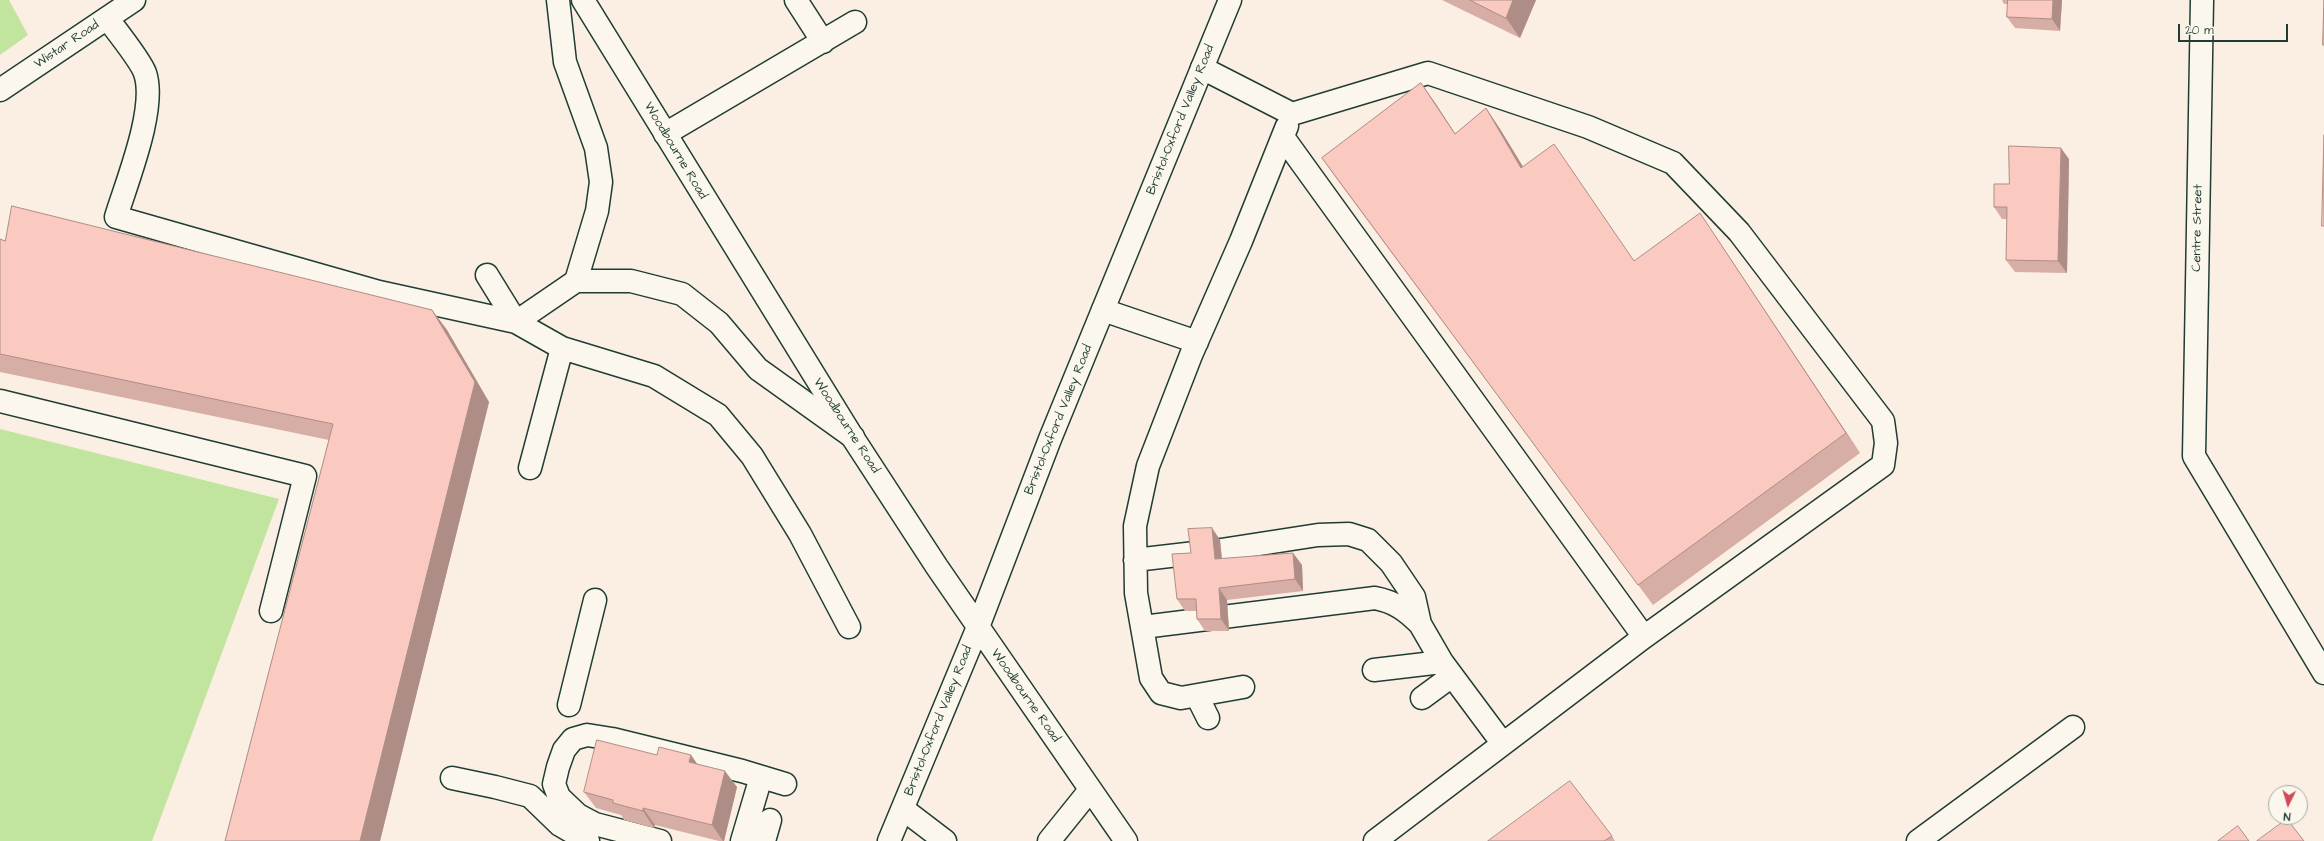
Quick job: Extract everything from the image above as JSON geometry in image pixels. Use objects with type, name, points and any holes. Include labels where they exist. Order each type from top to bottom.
[{"type":"main road","name":"Wistar Road","points":[[0,90],[134,0]]},
{"type":"main road","points":[[558,0],[566,62],[596,148],[601,182],[597,211],[576,281]]},
{"type":"main road","name":"Woodbourne Road","points":[[583,0],[853,438],[978,627],[1126,841]]},
{"type":"main road","points":[[796,0],[823,42]]},
{"type":"main road","name":"Bristol-Oxford Valley Road","points":[[889,841],[978,627],[1050,438],[1230,0]]},
{"type":"main road","name":"Centre Street","points":[[2202,0],[2194,456],[2324,673]]},
{"type":"main road","points":[[107,18],[145,72],[149,94],[144,126],[116,217],[379,292],[516,322],[562,348],[654,376],[718,415],[752,456],[796,528],[849,627]]},
{"type":"main road","points":[[665,134],[855,22]]},
{"type":"main road","points":[[1202,68],[1292,114],[1428,73],[1588,127],[1672,163],[1739,232],[1883,421],[1886,443],[1883,465],[1644,637],[1375,841]]},
{"type":"main road","points":[[1243,687],[1181,698],[1161,693],[1151,678],[1136,592],[1135,526],[1148,466],[1197,342],[1242,241],[1292,114]]},
{"type":"main road","points":[[1283,137],[1644,637]]},
{"type":"main road","points":[[487,275],[516,322]]},
{"type":"main road","points":[[516,322],[576,281],[631,281],[682,294],[719,323],[758,369],[853,438]]},
{"type":"main road","points":[[1103,310],[1197,342]]},
{"type":"main road","points":[[530,468],[562,348]]},
{"type":"main road","points":[[0,401],[305,476],[271,611]]},
{"type":"main road","points":[[1135,560],[1221,550],[1318,535],[1349,534],[1368,540],[1391,563],[1414,597],[1420,624]]},
{"type":"main road","points":[[1142,627],[1375,598],[1388,600],[1402,607],[1420,624],[1447,669],[1503,744]]},
{"type":"main road","points":[[569,705],[594,600]]},
{"type":"main road","points":[[1374,670],[1447,669]]},
{"type":"main road","points":[[1422,698],[1447,669]]},
{"type":"main road","points":[[1197,696],[1208,718]]},
{"type":"main road","points":[[1918,841],[2073,727]]},
{"type":"main road","points":[[660,841],[595,824],[578,815],[559,797],[554,784],[558,767],[564,750],[573,739],[587,736],[612,739],[785,784]]},
{"type":"main road","points":[[742,841],[761,777]]},
{"type":"main road","points":[[452,778],[495,786],[530,796],[560,825],[588,841]]},
{"type":"main road","points":[[1049,841],[1090,790]]},
{"type":"main road","points":[[903,809],[945,841]]},
{"type":"main road","points":[[764,841],[770,820]]},
{"type":"green space","points":[[0,0],[9,0],[28,35],[0,55]]},
{"type":"green space","points":[[0,429],[279,499],[152,841],[0,841]]},
{"type":"building","points":[[1470,0],[1513,0],[1506,18]]},
{"type":"building","points":[[2008,0],[2053,0],[2052,19],[2007,17]]},
{"type":"building","points":[[2324,0],[2324,45],[2323,45]]},
{"type":"building","points":[[1421,83],[1455,134],[1486,108],[1521,168],[1554,144],[1634,261],[1700,213],[1846,433],[1638,585],[1322,158]]},
{"type":"building","points":[[2324,135],[2324,226],[2322,226]]},
{"type":"building","points":[[2009,146],[2061,148],[2058,261],[2006,260],[2007,207],[1994,207],[1994,184],[2009,184]]},
{"type":"building","points":[[12,206],[432,310],[475,382],[360,841],[225,841],[333,424],[0,354],[0,239],[5,241]]},
{"type":"building","points":[[1212,528],[1215,559],[1293,553],[1295,579],[1219,588],[1221,619],[1197,619],[1196,599],[1177,599],[1172,554],[1191,553],[1188,529]]},
{"type":"building","points":[[597,740],[657,755],[659,747],[691,755],[689,762],[725,771],[712,825],[643,808],[643,811],[613,803],[613,800],[584,792]]},
{"type":"building","points":[[1570,781],[1612,836],[1604,841],[1488,841]]},
{"type":"building","points":[[2279,825],[2292,825],[2304,841],[2257,841]]},
{"type":"building","points":[[2238,826],[2249,841],[2218,841]]}]
